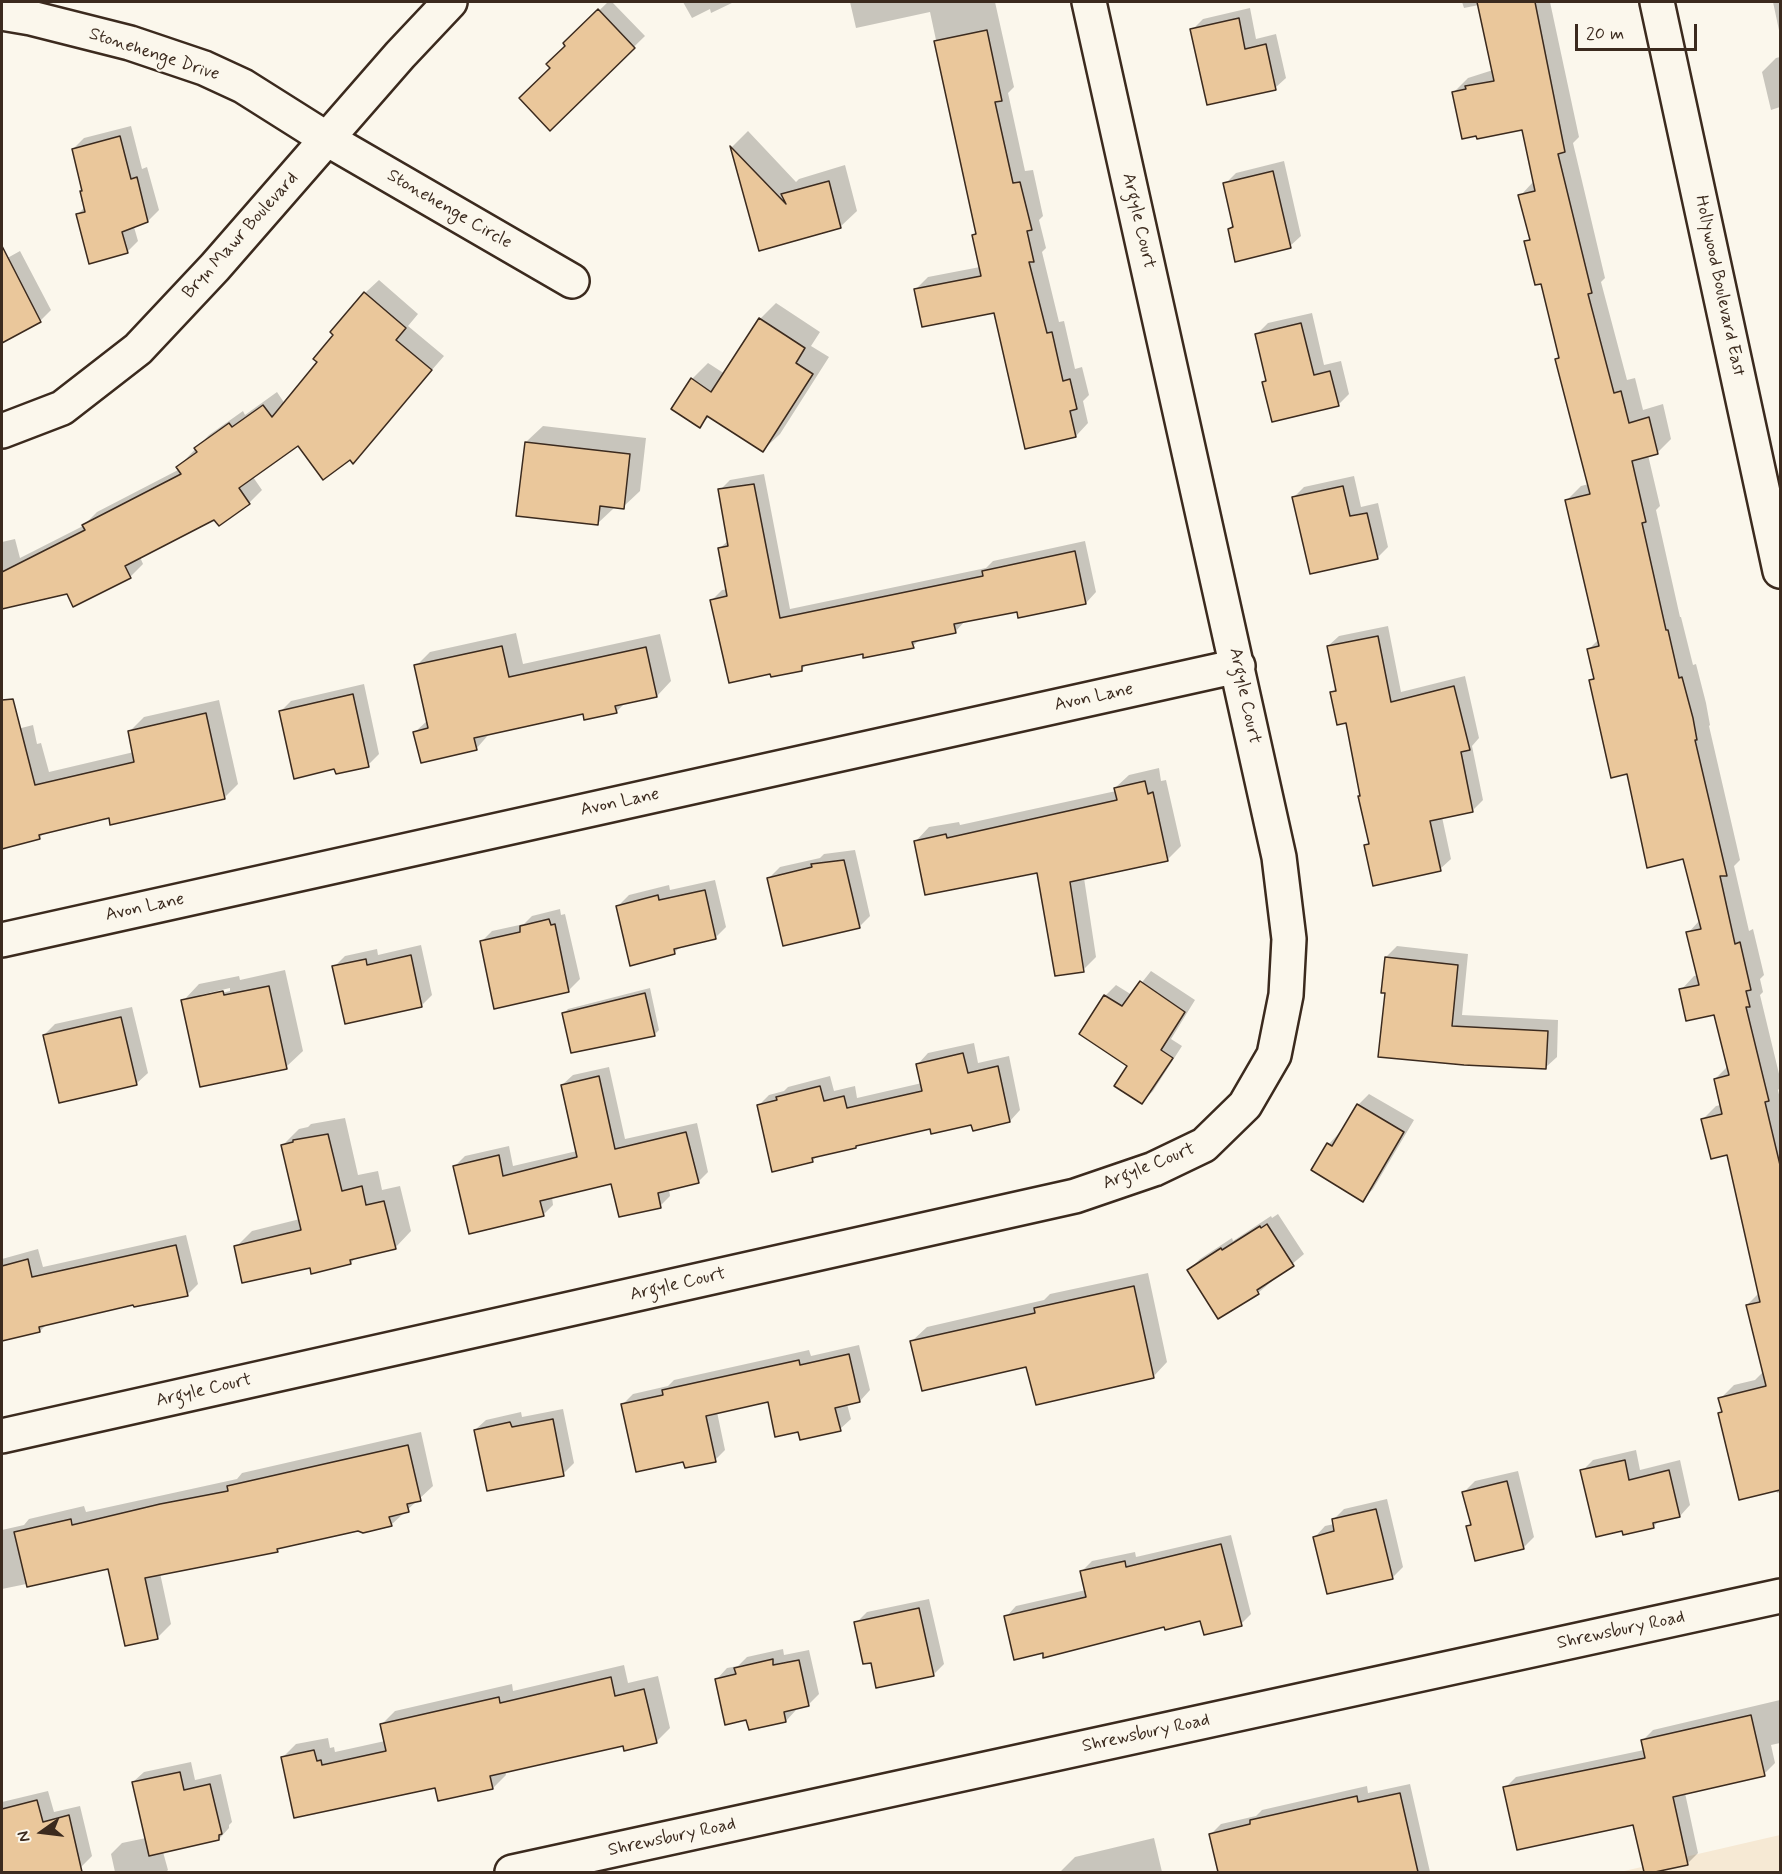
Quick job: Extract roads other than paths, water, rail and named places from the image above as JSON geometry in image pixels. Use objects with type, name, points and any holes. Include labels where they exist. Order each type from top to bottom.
[{"type":"street","name":"Bryn Mawr Boulevard","points":[[2,431],[62,408],[138,349],[216,267],[450,2]]},
{"type":"street","name":"Argyle Court","points":[[2,1436],[1075,1196],[1154,1169],[1204,1145],[1245,1106],[1274,1055],[1286,995],[1289,939],[1279,857],[1089,2]]},
{"type":"street","name":"Hollywood Boulevard East","points":[[1656,2],[1775,522],[1780,571]]},
{"type":"street","name":"Stonehenge Drive","points":[[2,13],[130,43],[204,68],[243,86],[327,139]]},
{"type":"street","name":"Stonehenge Circle","points":[[327,139],[572,281]]},
{"type":"street","name":"Avon Lane","points":[[2,940],[1238,666]]},
{"type":"street","name":"Shrewsbury Road","points":[[512,1872],[1780,1596]]}]
